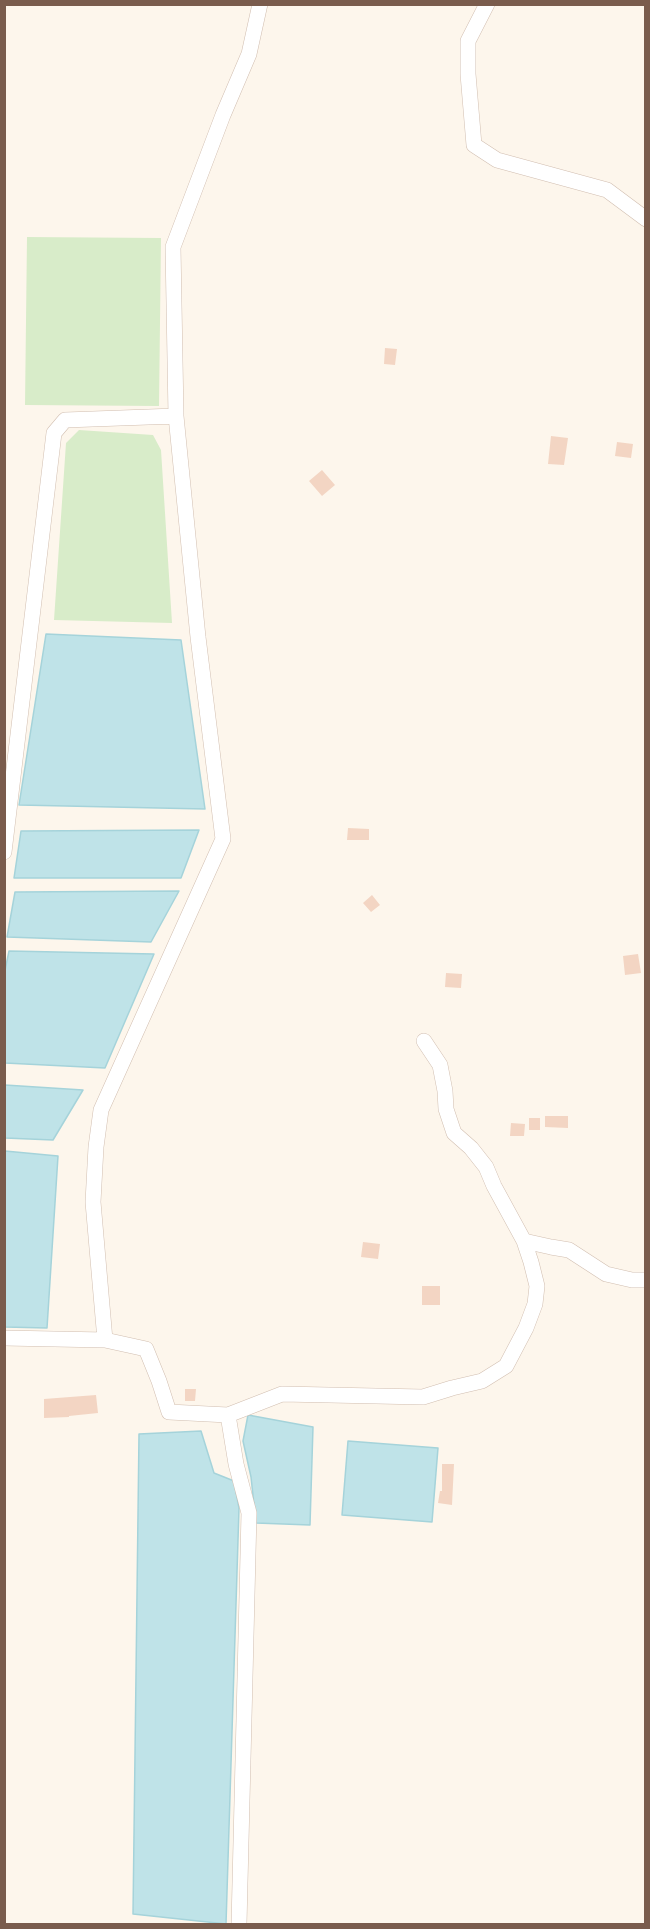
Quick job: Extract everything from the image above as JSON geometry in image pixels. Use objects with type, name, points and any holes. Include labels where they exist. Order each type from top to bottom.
[{"type":"street","points":[[105,1340],[93,1202],[101,1110],[223,839],[198,638],[176,416],[173,247],[223,115],[249,54],[260,4]]},
{"type":"street","points":[[487,4],[468,41],[468,74],[474,145],[497,160],[607,190],[645,219]]},
{"type":"street","points":[[4,852],[54,432],[65,420],[176,416]]},
{"type":"street","points":[[4,1338],[105,1340],[146,1349],[169,1412],[228,1415],[282,1394],[423,1397],[482,1381],[506,1366],[526,1328],[535,1304],[537,1286],[531,1262],[524,1241],[486,1167],[471,1148],[454,1133],[446,1109],[440,1065],[424,1041]]},
{"type":"street","points":[[524,1241],[569,1250],[606,1274],[632,1280],[645,1280]]},
{"type":"street","points":[[228,1415],[236,1464],[249,1513],[239,1924]]},
{"type":"green space","points":[[27,237],[161,238],[159,406],[25,405]]},
{"type":"green space","points":[[79,430],[153,435],[161,450],[172,623],[54,620],[66,443]]},
{"type":"water","points":[[46,634],[181,640],[205,809],[19,805]]},
{"type":"water","points":[[199,830],[181,878],[14,878],[21,831]]},
{"type":"water","points":[[179,891],[151,942],[7,937],[15,892]]},
{"type":"water","points":[[9,951],[154,954],[105,1068],[5,1063],[4,975]]},
{"type":"water","points":[[5,1085],[83,1090],[53,1140],[5,1138]]},
{"type":"water","points":[[5,1151],[58,1156],[47,1328],[5,1327]]},
{"type":"water","points":[[248,1415],[313,1427],[310,1525],[256,1523],[251,1477],[243,1441]]},
{"type":"water","points":[[201,1431],[214,1473],[234,1481],[239,1508],[226,1924],[133,1914],[139,1434]]},
{"type":"water","points":[[348,1441],[438,1448],[432,1522],[342,1515]]},
{"type":"building","points":[[385,348],[397,349],[395,365],[384,364]]},
{"type":"building","points":[[551,436],[568,438],[564,465],[548,464]]},
{"type":"building","points":[[617,442],[633,444],[631,458],[615,456]]},
{"type":"building","points":[[322,470],[335,485],[322,496],[309,481]]},
{"type":"building","points":[[348,828],[369,829],[369,840],[347,840]]},
{"type":"building","points":[[372,895],[380,905],[371,912],[363,903]]},
{"type":"building","points":[[638,954],[641,973],[625,975],[623,956]]},
{"type":"building","points":[[446,973],[462,974],[461,988],[445,987]]},
{"type":"building","points":[[545,1116],[568,1116],[568,1128],[545,1127]]},
{"type":"building","points":[[529,1118],[540,1118],[540,1130],[529,1130]]},
{"type":"building","points":[[511,1123],[525,1124],[524,1136],[510,1136]]},
{"type":"building","points":[[363,1242],[380,1244],[378,1259],[361,1257]]},
{"type":"building","points":[[422,1286],[440,1286],[440,1305],[422,1305]]},
{"type":"building","points":[[185,1389],[196,1389],[195,1401],[185,1401]]},
{"type":"building","points":[[96,1395],[98,1413],[44,1418],[44,1399]]},
{"type":"building","points":[[442,1464],[454,1464],[452,1505],[438,1503],[440,1491],[442,1491]]}]
